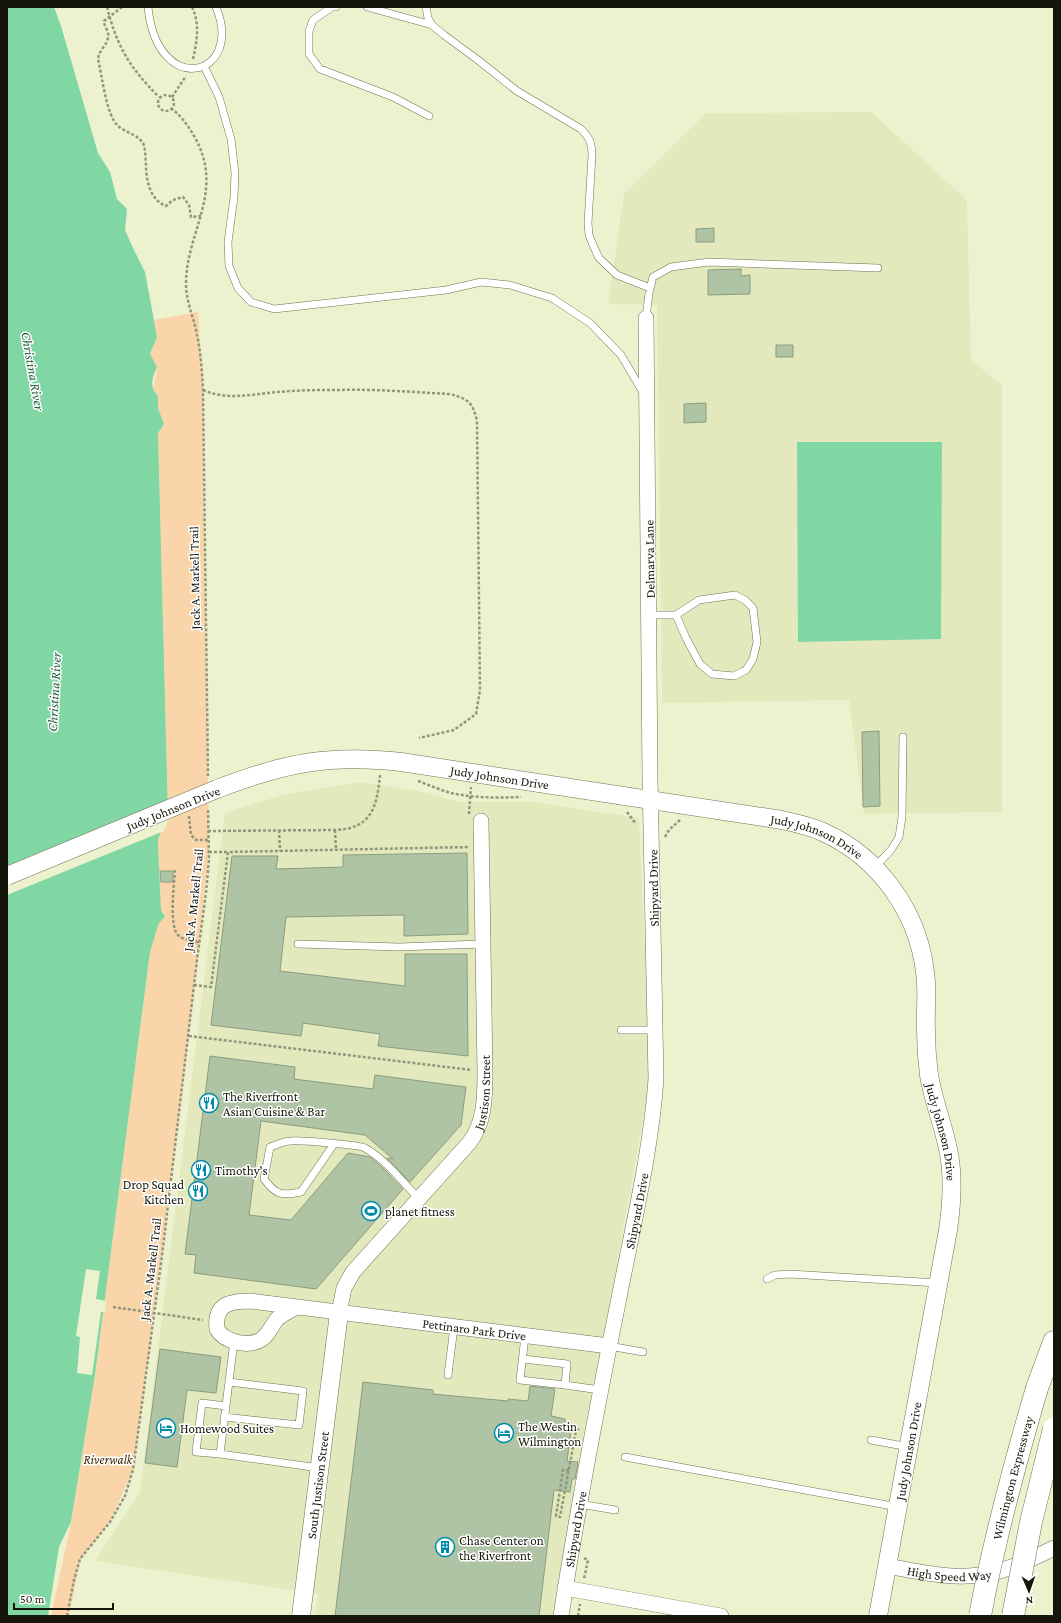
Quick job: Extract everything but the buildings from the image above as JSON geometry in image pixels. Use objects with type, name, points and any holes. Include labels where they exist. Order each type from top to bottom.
[{"type":"highway","name":"Wilmington Expressway","points":[[980,1616],[990,1562],[1016,1457],[1037,1388],[1054,1342]]},
{"type":"highway","points":[[1013,1616],[1032,1522],[1054,1430]]},
{"type":"street","name":"Delmarva Lane","points":[[646,318],[651,808]]},
{"type":"street","name":"Judy Johnson Drive","points":[[7,876],[211,791],[270,770],[326,759],[356,758],[471,773],[651,808],[782,820],[800,824],[834,838],[855,851],[883,876],[900,899],[912,922],[920,947],[925,973],[928,1066],[932,1092],[948,1150],[952,1190],[948,1230],[878,1616]]},
{"type":"street","name":"Shipyard Drive","points":[[561,1616],[600,1390],[653,1114],[656,1079],[656,1030],[651,808]]},
{"type":"street","name":"Justison Street","points":[[339,1313],[344,1288],[353,1272],[474,1137],[483,1108],[485,1072],[482,944],[474,846],[475,820]]},
{"type":"street","name":"Pettinaro Park Drive","points":[[216,1322],[218,1313],[222,1307],[232,1302],[250,1301],[609,1346]]},
{"type":"street","points":[[216,1322],[220,1334],[224,1338],[234,1341],[252,1342],[262,1339],[278,1318],[296,1307]]},
{"type":"street","name":"South Justison Street","points":[[301,1616],[339,1313]]},
{"type":"street","name":"High Speed Way","points":[[887,1566],[941,1576],[973,1575],[999,1572],[1022,1564],[1054,1548]]},
{"type":"street","points":[[565,1588],[721,1616]]},
{"type":"lane","points":[[148,7],[155,40],[162,52],[174,64],[191,69],[204,66],[211,61],[221,46],[222,38],[220,19],[216,7]]},
{"type":"lane","points":[[336,7],[332,7],[313,20],[309,31],[309,54],[320,69],[393,97],[429,116]]},
{"type":"lane","points":[[367,7],[432,25],[517,91],[581,129],[587,135],[592,144],[588,223],[589,235],[593,245],[599,258],[618,276],[650,288]]},
{"type":"lane","points":[[426,7],[428,18],[432,25]]},
{"type":"lane","points":[[204,66],[219,98],[232,139],[235,173],[234,197],[228,242],[229,266],[238,288],[251,302],[274,309],[446,290],[481,282],[510,284],[552,298],[590,323],[621,355],[647,399]]},
{"type":"lane","points":[[646,318],[653,277],[671,267],[709,262],[878,268]]},
{"type":"lane","points":[[649,615],[676,615],[699,600],[735,594],[745,600],[753,608],[757,642],[753,659],[746,670],[734,676],[712,674],[700,664],[676,615]]},
{"type":"lane","points":[[874,868],[891,850],[899,837],[902,817],[903,737]]},
{"type":"lane","points":[[298,944],[398,947],[482,944]]},
{"type":"lane","points":[[620,1030],[656,1030]]},
{"type":"lane","points":[[334,1144],[301,1192],[288,1195],[274,1192],[264,1179],[270,1147],[290,1140],[363,1146],[382,1160],[419,1199]]},
{"type":"lane","points":[[767,1279],[775,1275],[790,1274],[938,1283]]},
{"type":"lane","points":[[448,1375],[454,1327]]},
{"type":"lane","points":[[525,1336],[520,1380],[600,1390]]},
{"type":"lane","points":[[220,1454],[234,1341]]},
{"type":"lane","points":[[609,1346],[644,1352]]},
{"type":"lane","points":[[523,1359],[567,1364],[565,1385]]},
{"type":"lane","points":[[224,1417],[300,1425],[303,1391],[229,1382]]},
{"type":"lane","points":[[226,1406],[202,1403],[196,1452],[319,1468]]},
{"type":"lane","points":[[871,1440],[909,1447]]},
{"type":"lane","points":[[625,1457],[898,1507]]},
{"type":"lane","points":[[580,1504],[615,1510]]},
{"type":"path","points":[[107,7],[112,28],[124,54],[143,81],[159,97]]},
{"type":"path","points":[[122,7],[104,22],[109,34],[99,53],[98,59],[110,116],[118,126],[142,142],[145,148],[146,169],[151,193],[160,203],[166,206],[173,200],[183,197],[189,205],[191,217],[201,216]]},
{"type":"path","points":[[172,97],[191,69],[197,44],[196,16],[192,7]]},
{"type":"path","points":[[167,94],[172,97],[174,103],[171,108],[166,110],[161,109],[158,104],[159,97],[167,94]]},
{"type":"path","name":"Jack A. Markell Trail","points":[[67,1616],[74,1580],[80,1560],[110,1522],[125,1496],[133,1470],[189,1036],[206,893],[209,852],[208,831],[211,791],[203,390],[197,334],[191,316],[186,285],[190,255],[195,232],[201,216],[207,180],[199,144],[188,125],[171,108]]},
{"type":"path","points":[[203,390],[223,396],[342,390],[449,394],[459,396],[467,400],[474,409],[477,421],[480,690],[476,714],[454,730],[419,738]]},
{"type":"path","points":[[471,773],[470,796],[475,820]]},
{"type":"path","points":[[374,774],[386,775]]},
{"type":"path","points":[[208,831],[343,830],[357,826],[369,816],[376,802],[380,775]]},
{"type":"path","points":[[413,780],[443,790],[470,796],[490,798],[523,797]]},
{"type":"path","points":[[638,828],[633,818],[626,812],[651,808],[681,820]]},
{"type":"path","points":[[189,816],[191,835],[196,840],[208,840]]},
{"type":"path","points":[[279,830],[280,851]]},
{"type":"path","points":[[335,830],[336,850]]},
{"type":"path","points":[[467,840],[474,846]]},
{"type":"path","points":[[209,852],[474,846]]},
{"type":"path","points":[[194,985],[211,987],[228,852]]},
{"type":"path","points":[[174,870],[173,920],[175,931],[181,937],[199,942]]},
{"type":"path","points":[[189,1036],[485,1072]]},
{"type":"path","points":[[113,1307],[216,1322]]},
{"type":"path","points":[[564,1495],[560,1517],[556,1516],[563,1470],[568,1470]]},
{"type":"shaded area","points":[[871,112],[967,200],[971,360],[1002,385],[1002,812],[864,814],[849,700],[662,703],[657,305],[608,304],[624,194],[706,113]]},
{"type":"shaded area","points":[[363,782],[418,791],[460,802],[534,802],[639,818],[648,1017],[648,1093],[596,1378],[556,1616],[315,1616],[318,1594],[95,1561],[140,1492],[225,813],[285,794]]},
{"type":"green space","name":"Riverwalk","points":[[198,312],[203,390],[209,852],[189,1036],[133,1470],[110,1522],[80,1560],[69,1616],[51,1616],[71,1522],[95,1375],[150,952],[159,923],[165,917],[161,910],[158,846],[158,839],[168,815],[158,433],[164,424],[158,408],[158,396],[153,391],[157,367],[150,354],[157,337],[154,320]]},
{"type":"water","name":"Christina River","points":[[7,7],[54,7],[61,26],[98,153],[110,172],[117,199],[127,209],[125,230],[145,272],[157,337],[150,354],[157,367],[152,386],[158,396],[158,408],[164,424],[158,433],[168,815],[158,839],[158,846],[161,910],[165,917],[159,923],[150,952],[95,1375],[71,1522],[59,1547],[48,1616],[7,1616]]},
{"type":"water","points":[[797,442],[942,442],[941,639],[798,642]]},
{"type":"pier","points":[[169,799],[170,816],[164,831],[7,895],[7,866]]},
{"type":"pier","points":[[86,1269],[100,1271],[96,1299],[106,1301],[105,1312],[101,1312],[92,1375],[77,1373],[80,1337],[76,1336]]},
{"type":"place","name":"The Riverfront Asian Cuisine & Bar","points":[[209,1103]]},
{"type":"place","name":"Timothy's","points":[[201,1170]]},
{"type":"place","name":"Drop Squad Kitchen","points":[[198,1191]]},
{"type":"place","name":"planet fitness","points":[[371,1211]]},
{"type":"place","name":"Homewood Suites","points":[[166,1428]]},
{"type":"place","name":"The Westin Wilmington","points":[[504,1433]]},
{"type":"place","name":"Chase Center on the Riverfront","points":[[445,1547]]}]
